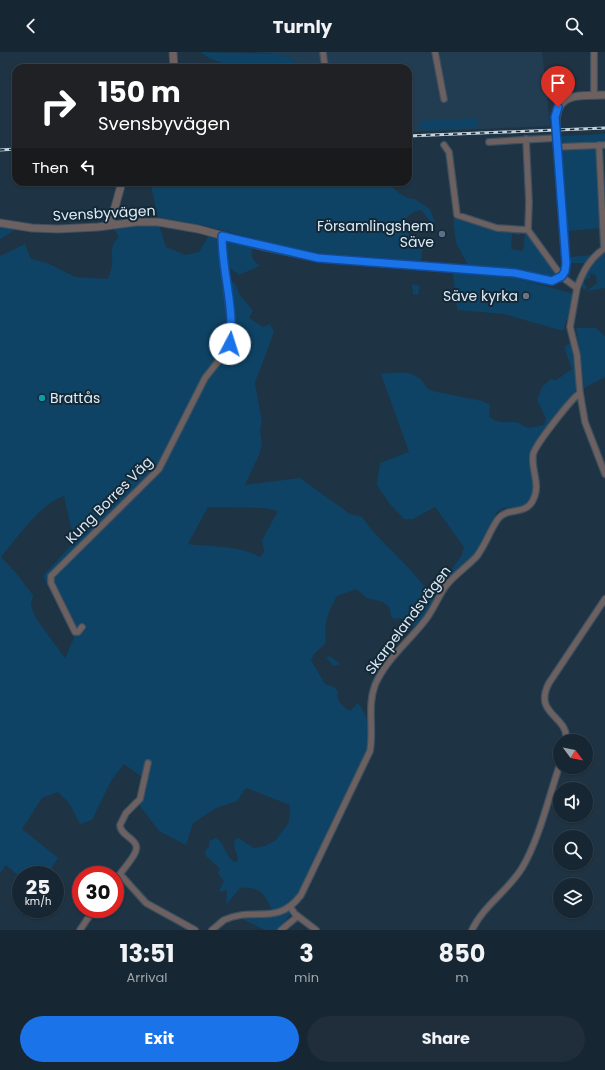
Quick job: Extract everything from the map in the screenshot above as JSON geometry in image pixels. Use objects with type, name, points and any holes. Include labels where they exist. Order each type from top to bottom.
[{"type":"street","points":[[173,52],[174,64]]},
{"type":"street","points":[[323,52],[324,64]]},
{"type":"street","points":[[436,52],[444,99]]},
{"type":"street","points":[[594,52],[594,95]]},
{"type":"street","points":[[562,276],[565,271],[566,263],[555,117],[559,105],[574,97],[605,95]]},
{"type":"street","points":[[489,142],[556,138]]},
{"type":"street","points":[[526,140],[529,202],[528,230],[562,276],[577,288]]},
{"type":"street","points":[[444,145],[449,152],[457,215],[497,228],[528,230]]},
{"type":"street","points":[[557,147],[602,145],[605,248],[588,263],[577,288],[570,327],[577,355],[580,393],[590,437],[605,474]]},
{"type":"street","points":[[110,225],[121,186]]},
{"type":"street","name":"Svensbyvägen","points":[[0,223],[50,229],[136,222],[158,222],[198,229],[318,258],[515,273],[552,281],[562,276]]},
{"type":"street","name":"Kung Borres Väg","points":[[82,627],[78,632],[75,632],[51,583],[51,576],[158,469],[204,380],[228,349],[231,323],[222,260],[222,236]]},
{"type":"street","name":"Skarpelandsvägen","points":[[291,908],[308,884],[370,751],[372,737],[371,704],[377,681],[408,639],[425,622],[451,580],[478,554],[498,518],[506,512],[524,509],[532,502],[537,483],[533,459],[536,448],[573,398],[580,393]]},
{"type":"street","points":[[566,734],[566,731],[547,709],[544,694],[549,683],[605,599]]},
{"type":"street","points":[[124,868],[135,853],[136,846],[134,842],[122,831],[120,825],[126,813],[140,798],[148,763]]},
{"type":"street","points":[[472,930],[480,917],[522,868],[532,847],[557,774]]},
{"type":"street","points":[[124,878],[146,903],[195,930]]},
{"type":"street","points":[[212,930],[225,920],[235,917],[278,913],[291,908],[298,916],[316,930]]},
{"type":"street","points":[[281,930],[298,916]]},
{"type":"street","points":[[80,930],[88,918]]},
{"type":"shaded area","points":[[201,52],[277,54],[289,57],[297,64],[228,64],[221,63]]},
{"type":"shaded area","points":[[249,52],[542,52],[550,126],[412,132],[412,64],[298,64],[269,53]]},
{"type":"shaded area","points":[[477,118],[477,128],[420,130],[420,121]]},
{"type":"shaded area","points":[[605,134],[605,143],[570,144],[562,142],[560,136]]},
{"type":"shaded area","points":[[596,150],[600,228],[568,231],[562,151]]},
{"type":"shaded area","points":[[151,186],[391,186],[400,194],[408,198],[415,199],[430,209],[435,223],[430,221],[421,210],[410,214],[406,220],[410,238],[419,241],[423,246],[421,261],[308,252],[202,225],[158,217]]},
{"type":"shaded area","points":[[456,218],[498,231],[520,231],[520,235],[512,234],[511,249],[523,251],[525,232],[527,232],[557,274],[550,277],[521,269],[468,265],[456,243],[453,220]]},
{"type":"shaded area","points":[[159,225],[166,247],[186,255],[199,252],[209,235],[220,239],[219,252],[225,280],[235,283],[240,295],[253,311],[249,318],[263,327],[270,324],[274,332],[255,383],[262,422],[260,431],[262,445],[245,485],[300,478],[350,514],[362,517],[407,566],[431,597],[462,555],[464,547],[435,507],[413,519],[404,519],[389,503],[377,485],[380,463],[409,452],[381,374],[400,373],[415,375],[427,388],[432,391],[482,401],[490,405],[489,417],[494,420],[502,422],[515,422],[527,428],[544,425],[546,418],[537,400],[542,387],[551,379],[556,380],[572,369],[564,347],[570,343],[576,369],[577,389],[530,454],[534,488],[528,503],[521,507],[503,508],[497,512],[476,552],[449,579],[433,600],[422,621],[413,627],[400,618],[394,619],[391,616],[390,608],[383,602],[367,598],[356,589],[337,596],[329,613],[326,624],[326,643],[314,654],[311,660],[325,684],[334,687],[338,691],[337,695],[342,705],[350,711],[358,703],[367,720],[370,736],[369,744],[363,760],[289,916],[278,930],[265,930],[242,919],[275,916],[266,898],[259,891],[248,888],[240,888],[226,905],[227,890],[221,892],[219,891],[224,881],[218,873],[220,869],[206,856],[205,851],[209,847],[209,841],[216,838],[221,843],[230,859],[234,862],[238,861],[234,841],[238,838],[254,848],[265,846],[276,840],[289,822],[290,805],[246,788],[237,801],[216,808],[193,823],[186,845],[159,831],[140,806],[146,780],[124,764],[111,781],[92,820],[80,824],[69,803],[58,792],[42,798],[22,829],[58,858],[53,866],[12,866],[12,870],[6,865],[0,873],[0,256],[25,244],[31,259],[47,263],[75,277],[108,279],[112,266],[112,249],[114,243],[119,237],[113,228]],"holes":[[[64,496],[73,536],[72,544],[43,576],[74,638],[65,658],[35,617],[31,605],[33,595],[1,557],[38,514],[55,500]],[[208,507],[264,508],[278,511],[262,540],[264,552],[260,557],[234,548],[188,544]]]},
{"type":"shaded area","points":[[0,227],[15,230],[0,239]]},
{"type":"shaded area","points":[[227,241],[253,248],[253,258],[260,266],[239,275],[226,265],[225,252]]},
{"type":"shaded area","points":[[605,250],[605,288],[587,291],[597,283],[596,275],[590,273],[590,278],[583,281],[587,288],[585,290],[583,289],[581,284],[588,266]]},
{"type":"shaded area","points":[[593,255],[581,273],[584,263],[571,263],[570,278],[568,276],[569,257]]},
{"type":"shaded area","points":[[453,273],[515,278],[571,293],[574,296],[563,331],[504,314],[457,310]]},
{"type":"shaded area","points":[[412,284],[420,286],[418,295],[413,294]]},
{"type":"shaded area","points":[[576,328],[596,328],[605,336],[605,377],[584,388],[581,359]]},
{"type":"shaded area","points":[[330,656],[340,664],[334,666],[326,658]]},
{"type":"railway","points":[[412,136],[605,128]]},
{"type":"railway","points":[[0,150],[12,149]]},
{"type":"place","name":"Församlingshem Säve","points":[[442,234]]},
{"type":"place","name":"Säve kyrka","points":[[526,296]]},
{"type":"place","name":"Brattås","points":[[42,398]]},
{"type":"route","points":[[230,344],[230,304],[222,260],[222,236],[318,258],[515,273],[549,281],[558,279],[565,273],[566,269],[555,117],[558,107]]}]
